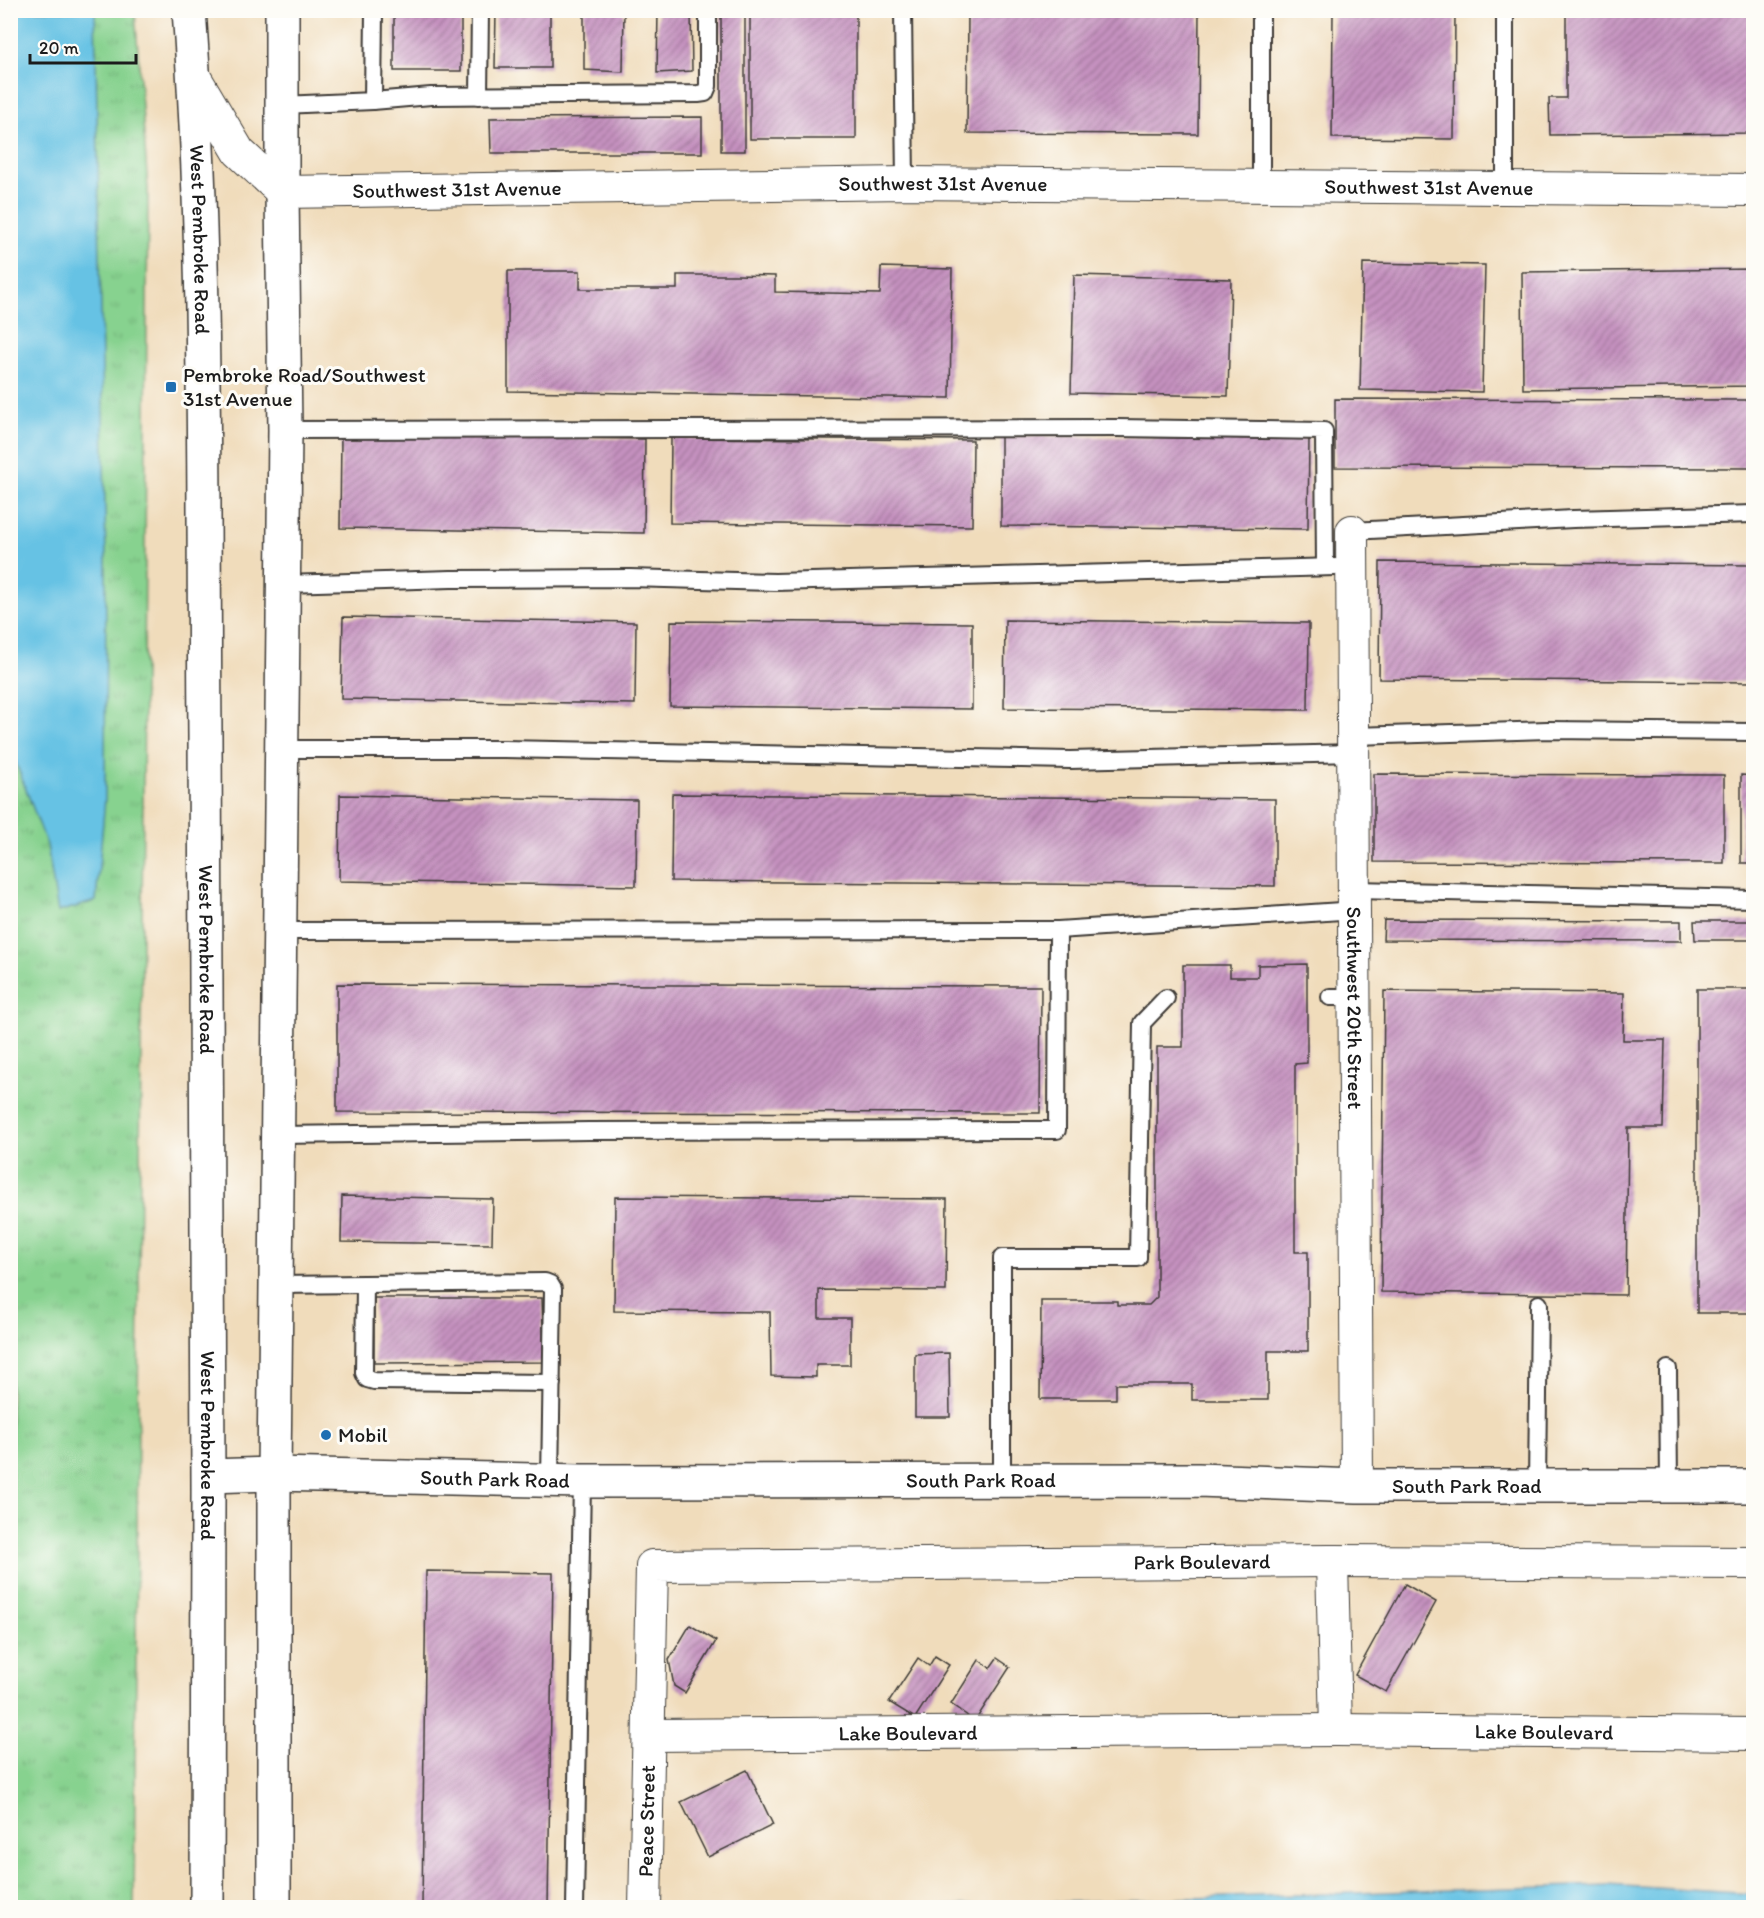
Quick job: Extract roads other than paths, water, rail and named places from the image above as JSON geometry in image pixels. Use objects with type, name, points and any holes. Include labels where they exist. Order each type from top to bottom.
[{"type":"main road","name":"West Pembroke Road","points":[[189,10],[194,76],[201,291],[209,1476],[207,1908]]},
{"type":"main road","points":[[274,1908],[274,1474],[285,429],[282,10]]},
{"type":"main road","name":"South Park Road","points":[[209,1476],[274,1474],[566,1481],[1198,1480],[1357,1486],[1754,1486]]},
{"type":"street","points":[[194,76],[239,152],[282,192]]},
{"type":"street","name":"Southwest 31st Avenue","points":[[282,192],[905,183],[1754,190]]},
{"type":"street","name":"Southwest 20th Street","points":[[1352,531],[1339,567],[1354,744],[1355,900],[1343,997],[1357,1486]]},
{"type":"street","points":[[1332,1562],[1336,1730]]},
{"type":"street","name":"Park Boulevard","points":[[650,1735],[652,1566],[1332,1562],[1754,1563]]},
{"type":"street","name":"Lake Boulevard","points":[[650,1735],[1336,1730],[1754,1734]]},
{"type":"street","name":"Peace Street","points":[[645,1908],[650,1735]]},
{"type":"lane","points":[[374,10],[374,101]]},
{"type":"lane","points":[[479,96],[480,10]]},
{"type":"lane","points":[[282,105],[431,96],[705,93],[708,86],[708,10]]},
{"type":"lane","points":[[903,10],[905,183]]},
{"type":"lane","points":[[1261,10],[1261,185]]},
{"type":"lane","points":[[1505,10],[1505,188]]},
{"type":"lane","points":[[284,584],[451,579],[630,578],[775,582],[1339,567],[1324,431],[1117,428],[285,429]]},
{"type":"lane","points":[[1352,531],[1573,519],[1754,514]]},
{"type":"lane","points":[[282,748],[504,749],[1070,760],[1354,744],[1547,730],[1754,732]]},
{"type":"lane","points":[[280,931],[1059,930],[1355,900],[1754,899]]},
{"type":"lane","points":[[277,1135],[600,1131],[1057,1130],[1059,930]]},
{"type":"lane","points":[[1002,1480],[1002,1258],[1138,1258],[1142,1023],[1166,998]]},
{"type":"lane","points":[[276,1285],[545,1282],[550,1284],[552,1289],[552,1383],[566,1481],[575,1908]]},
{"type":"lane","points":[[365,1284],[364,1373],[374,1382],[552,1383]]},
{"type":"lane","points":[[1537,1485],[1539,1304]]},
{"type":"lane","points":[[1668,1369],[1669,1486]]},
{"type":"water","points":[[11,10],[95,11],[106,559],[105,799],[96,901],[58,912],[47,845],[11,750]]},
{"type":"water","points":[[1608,1885],[1753,1894],[1753,1907],[911,1907]]},
{"type":"place","name":"Pembroke Road/Southwest 31st Avenue","points":[[171,387]]},
{"type":"place","name":"Mobil","points":[[326,1435]]}]
